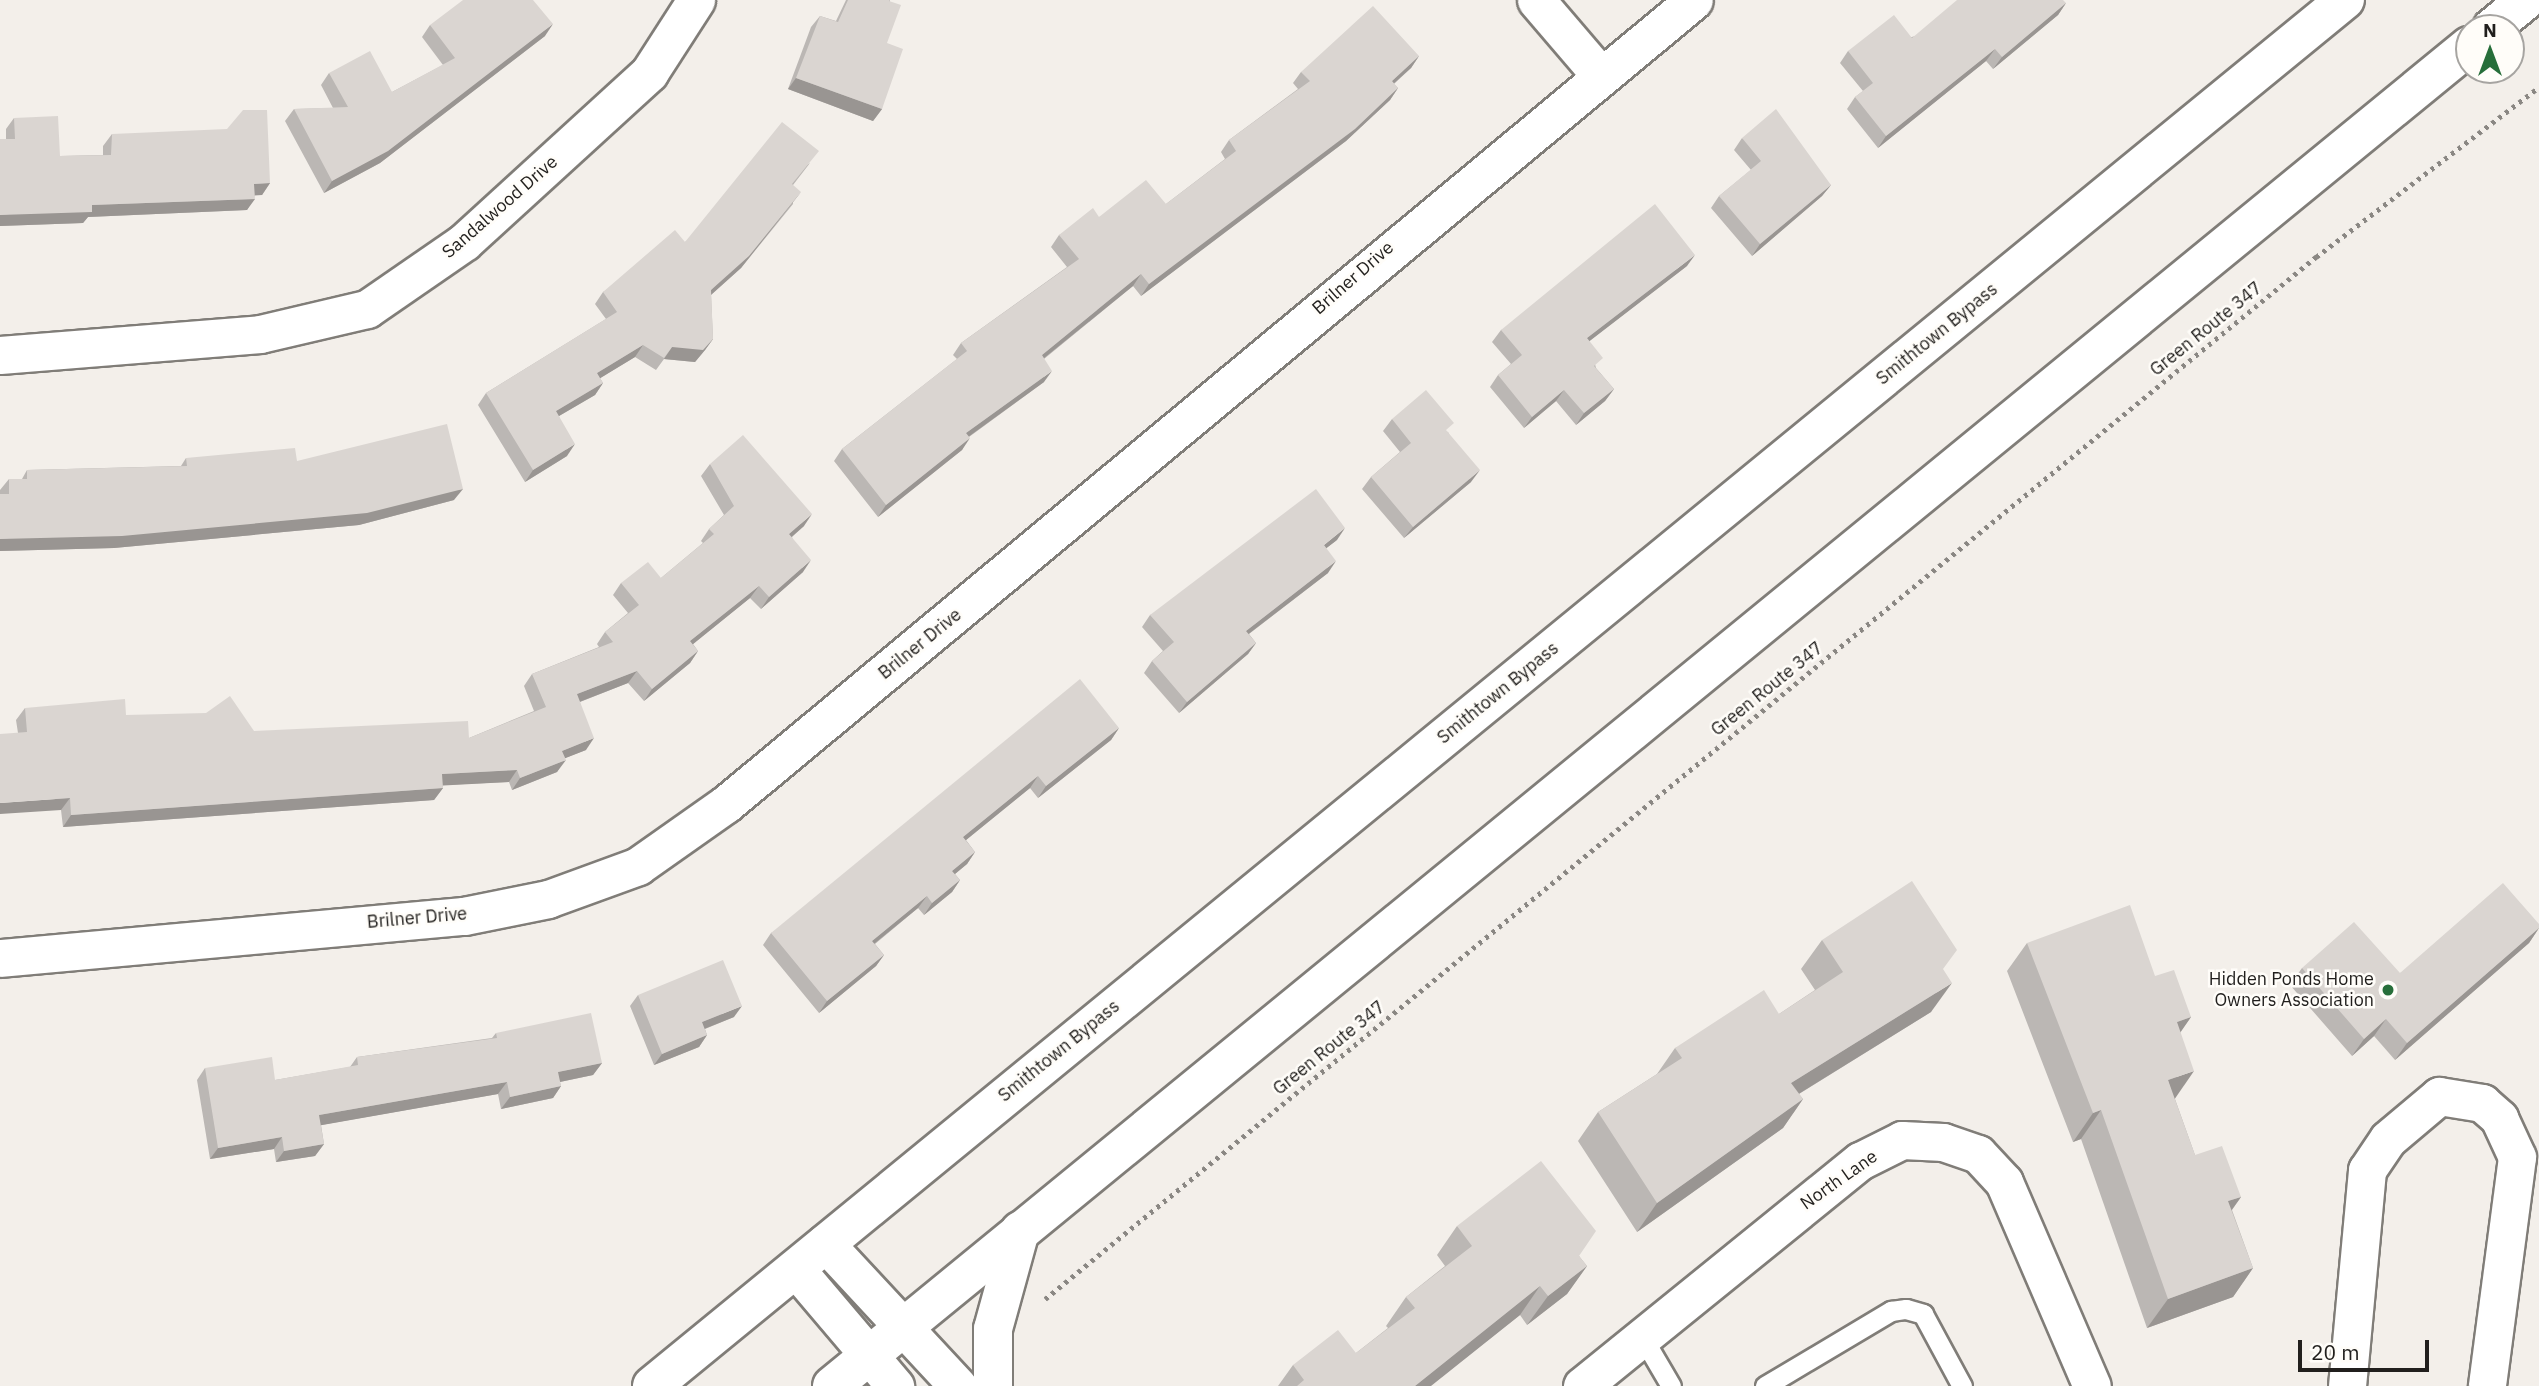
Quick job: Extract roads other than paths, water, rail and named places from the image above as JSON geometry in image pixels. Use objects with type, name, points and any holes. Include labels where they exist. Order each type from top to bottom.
[{"type":"highway","name":"Smithtown Bypass","points":[[652,1386],[2345,0]]},
{"type":"highway","points":[[2509,14],[2526,0]]},
{"type":"highway","points":[[832,1386],[2455,58]]},
{"type":"highway","points":[[993,1386],[993,1329],[1020,1231]]},
{"type":"street","name":"Sandalwood Drive","points":[[0,355],[260,334],[368,309],[464,242],[649,73],[696,0]]},
{"type":"street","points":[[1536,0],[1600,75]]},
{"type":"street","name":"Brilner Drive","points":[[0,958],[464,916],[548,899],[638,866],[726,804],[1600,75],[1694,0]]},
{"type":"street","points":[[2347,1386],[2367,1170],[2388,1139],[2439,1096],[2462,1096],[2499,1118],[2517,1157],[2487,1386]]},
{"type":"street","name":"North Lane","points":[[1582,1386],[1644,1340],[1695,1289],[1860,1161],[1902,1140],[1943,1142],[1978,1154],[2004,1182],[2092,1386]]},
{"type":"street","points":[[825,1243],[902,1329],[958,1386]]},
{"type":"street","points":[[795,1268],[895,1386]]},
{"type":"lane","points":[[1765,1386],[1891,1311],[1906,1309],[1923,1314],[1962,1386]]},
{"type":"lane","points":[[1644,1340],[1671,1386]]},
{"type":"place","name":"Hidden Ponds Home Owners Association","points":[[2388,990]]}]
